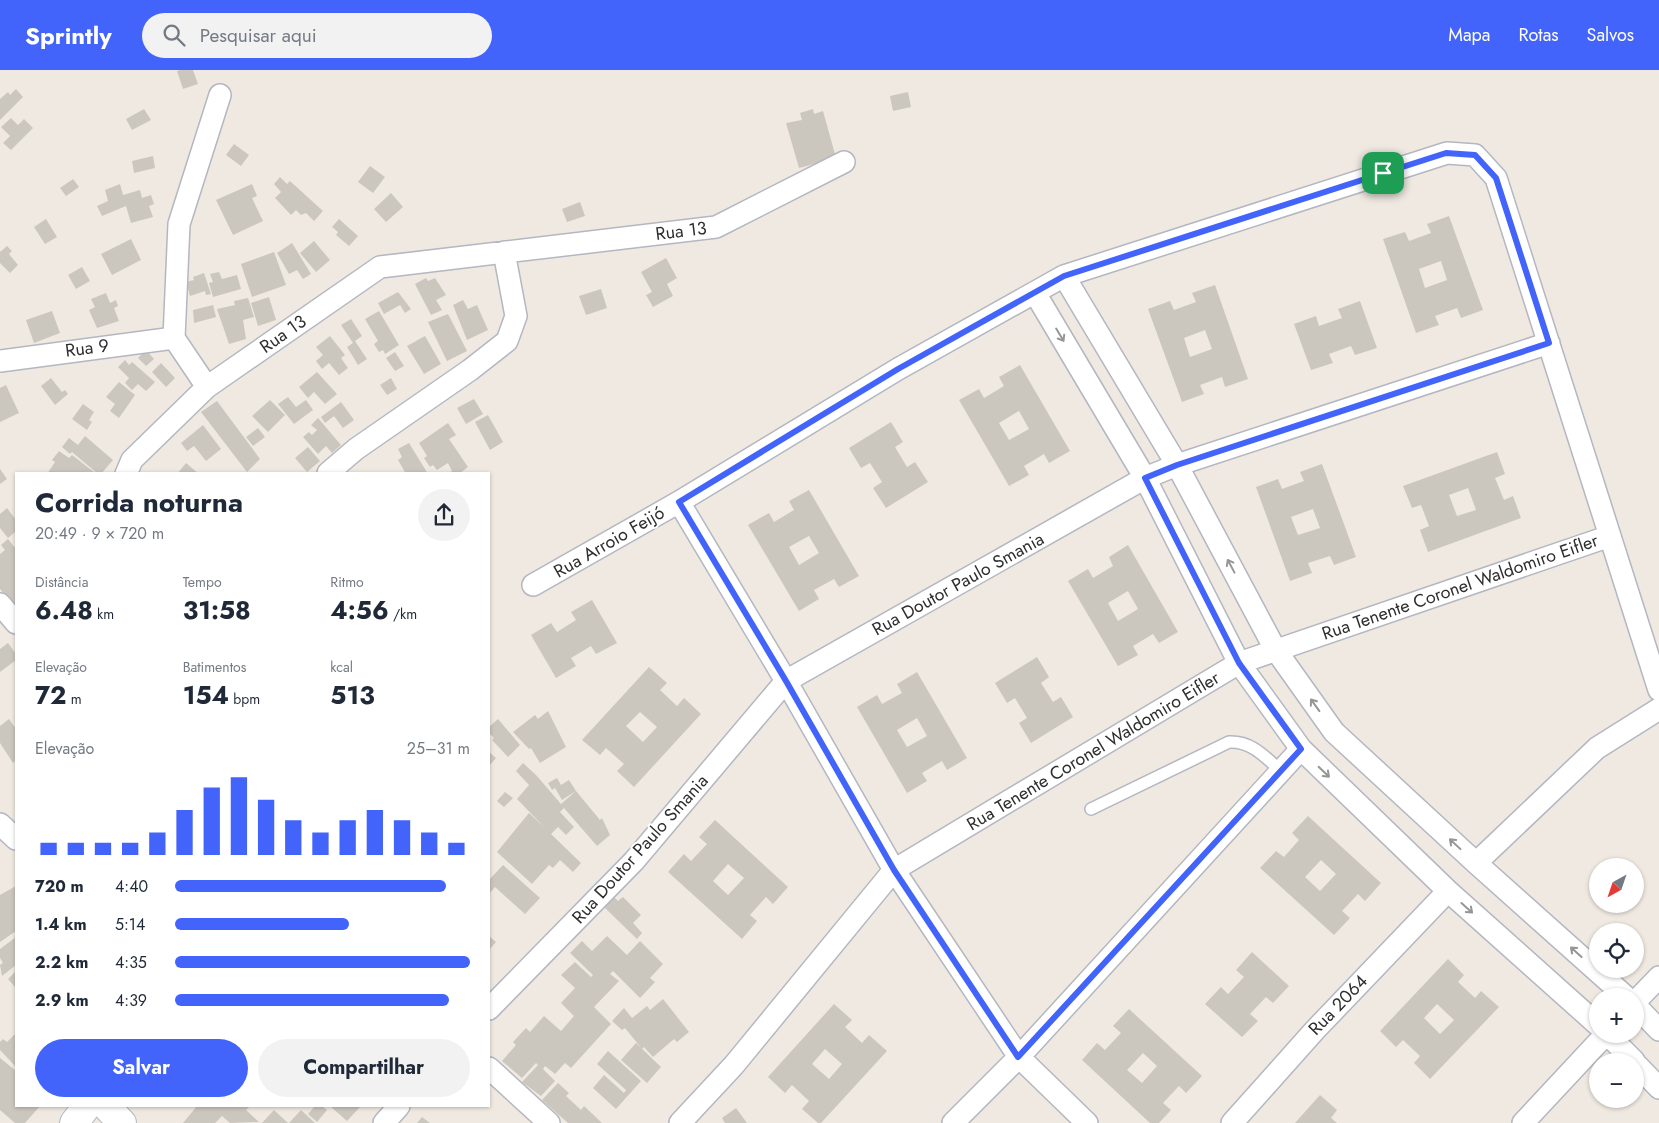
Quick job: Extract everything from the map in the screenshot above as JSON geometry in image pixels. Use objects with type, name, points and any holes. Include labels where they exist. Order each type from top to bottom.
[{"type":"street","points":[[207,387],[174,338],[179,224],[220,95]]},
{"type":"street","name":"Rua Arroio Feijó","points":[[533,585],[679,502],[898,369],[1064,276],[1446,153],[1475,155],[1496,178],[1549,343]]},
{"type":"street","name":"Rua 13","points":[[127,472],[132,460],[207,387],[380,267],[716,227],[844,162]]},
{"type":"street","points":[[329,472],[356,449],[470,370],[507,340],[516,316],[504,252]]},
{"type":"street","points":[[1064,276],[1177,465],[1275,649],[1334,732],[1476,863],[1616,988]]},
{"type":"street","points":[[1035,293],[1145,478],[1239,663],[1301,749],[1448,891],[1589,1017]]},
{"type":"street","name":"Rua 9","points":[[0,361],[174,338]]},
{"type":"street","points":[[1549,343],[1659,690]]},
{"type":"street","name":"Rua Doutor Paulo Smania","points":[[490,1008],[634,861],[786,681],[1145,478],[1177,465],[1549,343]]},
{"type":"street","points":[[679,502],[786,681],[894,870],[1018,1057],[1087,1123]]},
{"type":"street","name":"Rua Tenente Coronel Waldomiro Eifler","points":[[680,1123],[734,1065],[894,870],[1239,663],[1275,649],[1610,536]]},
{"type":"street","points":[[1476,863],[1597,748],[1659,709]]},
{"type":"street","points":[[953,1123],[1018,1057],[1301,749]]},
{"type":"street","name":"Rua 2064","points":[[1232,1123],[1315,1030],[1448,891]]},
{"type":"street","points":[[1644,993],[1659,977]]},
{"type":"street","points":[[1644,1013],[1659,1030]]},
{"type":"street","points":[[1523,1123],[1599,1043]]},
{"type":"street","points":[[1616,1043],[1625,1053]]},
{"type":"street","points":[[490,1069],[549,1123]]},
{"type":"street","points":[[1644,1072],[1659,1088]]},
{"type":"street","points":[[74,1123],[86,1107]]},
{"type":"street","points":[[107,1107],[122,1123]]},
{"type":"street","points":[[384,1123],[398,1107]]},
{"type":"lane","points":[[1091,809],[1229,742],[1241,741],[1250,745],[1281,771]]},
{"type":"building","points":[[193,70],[198,84],[183,89],[177,71]]},
{"type":"building","points":[[16,89],[23,97],[0,120],[0,99],[8,92],[10,95]]},
{"type":"building","points":[[908,92],[911,107],[893,111],[890,96]]},
{"type":"building","points":[[144,109],[151,120],[132,130],[126,119]]},
{"type":"building","points":[[813,109],[814,114],[823,111],[836,158],[799,168],[786,123],[802,120],[800,113]]},
{"type":"building","points":[[11,118],[18,125],[24,119],[33,128],[11,150],[3,143],[10,136],[1,127]]},
{"type":"building","points":[[234,144],[249,155],[241,166],[226,155]]},
{"type":"building","points":[[153,156],[155,168],[134,173],[132,161]]},
{"type":"building","points":[[370,166],[385,177],[373,193],[358,182]]},
{"type":"building","points":[[280,177],[287,184],[290,181],[323,211],[314,221],[306,213],[301,215],[296,210],[291,215],[275,198],[281,192],[274,184]]},
{"type":"building","points":[[73,179],[79,187],[66,196],[60,188]]},
{"type":"building","points":[[120,184],[123,195],[140,190],[142,198],[151,195],[154,204],[149,206],[153,217],[131,223],[126,206],[102,216],[97,206],[108,201],[105,190]]},
{"type":"building","points":[[252,184],[257,196],[252,198],[263,221],[233,235],[216,200]]},
{"type":"building","points":[[391,193],[403,207],[386,222],[374,209]]},
{"type":"building","points":[[580,202],[585,216],[567,222],[562,209]]},
{"type":"building","points":[[1449,216],[1483,310],[1461,318],[1457,308],[1435,316],[1439,325],[1416,333],[1383,239],[1405,232],[1409,241],[1431,233],[1427,224]],"holes":[[[1441,261],[1447,280],[1425,288],[1419,269]]]},
{"type":"building","points":[[46,219],[57,237],[45,244],[34,227]]},
{"type":"building","points":[[339,219],[358,236],[349,246],[336,235],[338,232],[332,227]]},
{"type":"building","points":[[131,239],[141,260],[112,275],[101,254]]},
{"type":"building","points":[[314,241],[330,260],[316,272],[300,253]]},
{"type":"building","points":[[292,243],[311,274],[303,279],[297,270],[289,274],[277,253]]},
{"type":"building","points":[[7,246],[12,251],[9,254],[18,265],[10,273],[0,263],[0,252]]},
{"type":"building","points":[[274,252],[286,285],[252,297],[241,264]]},
{"type":"building","points":[[666,258],[677,278],[667,284],[673,296],[653,307],[646,295],[652,292],[641,272]]},
{"type":"building","points":[[82,267],[90,281],[76,289],[68,275]]},
{"type":"building","points":[[219,272],[222,279],[237,275],[241,289],[213,297],[209,283],[213,282],[210,274]]},
{"type":"building","points":[[204,273],[211,294],[206,295],[205,291],[190,296],[186,282],[194,280],[193,277]]},
{"type":"building","points":[[426,278],[428,281],[435,278],[446,295],[436,300],[442,310],[431,315],[415,284]]},
{"type":"building","points":[[1215,285],[1248,379],[1225,387],[1222,377],[1200,385],[1204,394],[1182,402],[1148,309],[1170,301],[1174,310],[1196,302],[1192,293]],"holes":[[[1205,330],[1212,349],[1190,357],[1184,338]]]},
{"type":"building","points":[[601,289],[607,308],[586,315],[579,296]]},
{"type":"building","points":[[398,292],[411,309],[405,313],[400,305],[384,314],[378,303]]},
{"type":"building","points":[[106,293],[110,303],[116,300],[118,306],[114,308],[119,321],[97,328],[89,310],[95,307],[91,299]]},
{"type":"building","points":[[269,297],[276,320],[258,326],[251,303]]},
{"type":"building","points":[[248,298],[254,317],[243,320],[246,339],[229,344],[217,309],[235,305],[234,301]]},
{"type":"building","points":[[463,300],[468,309],[477,305],[488,330],[467,340],[453,305]]},
{"type":"building","points":[[1360,301],[1377,348],[1355,355],[1351,346],[1329,354],[1333,363],[1311,370],[1294,324],[1316,316],[1319,326],[1342,318],[1338,309]]},
{"type":"building","points":[[213,305],[216,317],[194,323],[193,310]]},
{"type":"building","points":[[52,311],[60,333],[34,343],[26,320]]},
{"type":"building","points":[[379,311],[399,345],[385,354],[383,350],[379,352],[374,344],[378,341],[365,319]]},
{"type":"building","points":[[448,314],[467,351],[447,361],[428,322]]},
{"type":"building","points":[[351,319],[362,336],[355,341],[367,359],[358,365],[347,347],[353,343],[341,325]]},
{"type":"building","points":[[330,336],[345,355],[341,358],[348,368],[339,375],[329,363],[322,369],[316,361],[323,355],[316,347]]},
{"type":"building","points":[[425,336],[441,364],[424,374],[407,346]]},
{"type":"building","points":[[146,350],[154,359],[146,366],[138,358]]},
{"type":"building","points":[[395,352],[404,366],[395,371],[386,358]]},
{"type":"building","points":[[125,360],[129,365],[132,362],[155,382],[146,391],[138,384],[132,390],[125,383],[129,378],[118,367]]},
{"type":"building","points":[[161,363],[175,378],[166,387],[152,372]]},
{"type":"building","points":[[1020,365],[1070,451],[1049,463],[1044,454],[1024,466],[1029,475],[1009,486],[959,400],[979,389],[984,398],[1004,386],[999,377]],"holes":[[[1019,411],[1029,429],[1009,440],[999,423]]]},
{"type":"building","points":[[317,372],[337,394],[325,404],[314,392],[308,398],[299,387]]},
{"type":"building","points":[[51,378],[62,392],[65,390],[68,394],[55,405],[41,386]]},
{"type":"building","points":[[391,378],[397,389],[387,395],[380,385]]},
{"type":"building","points":[[119,382],[135,395],[119,418],[110,411],[115,404],[106,397]]},
{"type":"building","points":[[6,385],[19,413],[0,422],[0,388]]},
{"type":"building","points":[[288,397],[296,407],[306,400],[313,410],[294,424],[278,404]]},
{"type":"building","points":[[474,399],[483,414],[466,424],[457,408]]},
{"type":"building","points":[[270,400],[285,415],[268,432],[252,416]]},
{"type":"building","points":[[217,401],[260,459],[247,472],[201,412]]},
{"type":"building","points":[[341,402],[354,420],[343,428],[334,416],[325,423],[321,417]]},
{"type":"building","points":[[83,404],[94,412],[89,420],[92,422],[87,430],[72,419]]},
{"type":"building","points":[[488,415],[503,442],[490,450],[475,422]]},
{"type":"building","points":[[318,418],[341,445],[332,453],[326,446],[318,454],[303,437],[309,432],[312,435],[317,430],[311,425]]},
{"type":"building","points":[[891,422],[903,442],[895,447],[907,467],[915,462],[928,482],[886,508],[873,488],[882,482],[870,463],[861,468],[849,448]]},
{"type":"building","points":[[448,423],[456,435],[449,439],[468,467],[462,472],[450,472],[452,471],[448,463],[437,470],[433,465],[430,467],[424,458],[427,456],[419,443]]},
{"type":"building","points":[[203,425],[221,449],[206,461],[194,446],[187,451],[181,443]]},
{"type":"building","points":[[258,428],[265,437],[253,446],[246,437]]},
{"type":"building","points":[[85,436],[113,460],[103,472],[96,472],[72,452],[70,454],[62,447],[69,438],[78,445]]},
{"type":"building","points":[[409,443],[427,472],[405,472],[398,460],[402,457],[398,449]]},
{"type":"building","points":[[308,447],[320,461],[307,472],[295,458]]},
{"type":"building","points":[[59,451],[69,458],[72,455],[94,472],[48,472],[55,462],[52,460]]},
{"type":"building","points":[[1497,452],[1505,474],[1495,478],[1504,500],[1513,496],[1521,518],[1428,552],[1420,530],[1429,526],[1421,505],[1412,508],[1403,486]],"holes":[[[1468,488],[1476,510],[1457,516],[1449,495]]]},
{"type":"building","points":[[186,463],[197,472],[179,472]]},
{"type":"building","points":[[1322,464],[1356,557],[1334,565],[1330,556],[1308,563],[1312,573],[1290,581],[1256,487],[1278,479],[1282,489],[1304,481],[1300,472]],"holes":[[[1313,509],[1320,528],[1298,535],[1291,517]]]},
{"type":"building","points":[[0,469],[7,479],[0,484]]},
{"type":"building","points":[[809,490],[859,576],[839,587],[834,579],[814,590],[819,599],[799,611],[748,525],[769,513],[774,522],[794,510],[789,501]],"holes":[[[809,536],[819,553],[799,565],[789,547]]]},
{"type":"building","points":[[7,508],[15,519],[15,532],[8,538],[0,528],[0,514]]},
{"type":"building","points":[[8,539],[15,548],[15,607],[0,589],[0,554],[5,550],[1,545]]},
{"type":"building","points":[[1128,545],[1178,632],[1159,643],[1153,634],[1133,646],[1138,655],[1118,666],[1068,581],[1088,569],[1093,578],[1113,566],[1109,557]],"holes":[[[1128,591],[1138,609],[1118,621],[1108,603]]]},
{"type":"building","points":[[592,600],[617,643],[596,654],[591,646],[571,658],[576,666],[556,678],[531,635],[551,623],[557,632],[576,620],[571,612]]},
{"type":"building","points":[[8,643],[15,653],[15,661],[0,672],[0,649]]},
{"type":"building","points":[[1037,657],[1049,677],[1041,683],[1053,702],[1061,697],[1073,717],[1031,743],[1019,723],[1027,718],[1015,698],[1007,703],[995,683]]},
{"type":"building","points":[[649,667],[667,683],[660,690],[677,706],[684,698],[701,714],[634,787],[617,771],[624,764],[606,748],[600,755],[582,740]],"holes":[[[640,712],[657,727],[643,742],[626,726]]]},
{"type":"building","points":[[917,672],[967,758],[947,770],[942,761],[922,773],[927,781],[907,793],[857,707],[877,695],[882,704],[902,693],[897,684]],"holes":[[[917,718],[927,736],[907,747],[897,730]]]},
{"type":"building","points":[[548,711],[566,747],[540,763],[531,748],[529,749],[513,732],[535,715],[538,719]]},
{"type":"building","points":[[9,719],[15,728],[15,761],[13,763],[0,743],[0,726]]},
{"type":"building","points":[[498,719],[520,745],[508,757],[492,740],[494,738],[490,734],[490,726]]},
{"type":"building","points":[[490,753],[496,758],[490,765]]},
{"type":"building","points":[[523,763],[561,804],[576,791],[600,820],[602,818],[610,835],[597,846],[564,808],[560,812],[574,827],[566,835],[558,827],[551,834],[581,863],[573,872],[560,860],[553,868],[549,865],[532,884],[497,852],[529,813],[544,827],[517,799],[529,785],[516,771]]},
{"type":"building","points":[[557,778],[561,785],[569,780],[576,791],[562,800],[555,788],[552,790],[548,783]]},
{"type":"building","points":[[505,792],[513,798],[504,807],[497,801]]},
{"type":"building","points":[[1308,816],[1381,883],[1365,901],[1358,894],[1342,911],[1350,918],[1334,935],[1260,868],[1276,851],[1284,857],[1299,840],[1292,833]],"holes":[[[1321,860],[1336,874],[1320,891],[1305,877]]]},
{"type":"building","points":[[715,820],[788,887],[773,904],[766,897],[750,915],[757,921],[742,939],[668,872],[684,854],[691,861],[707,844],[699,837]],"holes":[[[728,864],[744,878],[728,895],[713,881]]]},
{"type":"building","points":[[503,865],[540,898],[525,914],[495,887],[490,893],[490,879]]},
{"type":"building","points":[[15,887],[15,932],[0,942],[0,895]]},
{"type":"building","points":[[614,897],[618,901],[623,897],[641,915],[633,923],[642,933],[637,939],[604,907]]},
{"type":"building","points":[[607,936],[627,955],[640,941],[663,964],[650,978],[655,982],[640,998],[613,971],[610,974],[619,981],[594,1007],[611,1024],[571,1068],[565,1063],[555,1074],[545,1066],[543,1069],[555,1081],[541,1096],[522,1082],[538,1065],[536,1063],[522,1078],[502,1061],[516,1045],[513,1042],[526,1028],[530,1032],[544,1016],[561,1031],[574,1016],[561,1003],[575,988],[561,975],[575,962],[591,977],[593,975],[570,953],[582,941],[592,951]]},
{"type":"building","points":[[490,937],[496,942],[490,949]]},
{"type":"building","points":[[15,938],[15,966],[2,976],[0,965],[3,963],[0,958],[0,949]]},
{"type":"building","points":[[1252,952],[1289,986],[1273,1003],[1266,997],[1250,1014],[1258,1021],[1242,1037],[1205,1004],[1221,987],[1228,994],[1244,977],[1236,970]]},
{"type":"building","points":[[1448,959],[1464,975],[1458,982],[1475,998],[1481,991],[1499,1007],[1430,1079],[1414,1063],[1420,1056],[1403,1040],[1396,1047],[1380,1031]],"holes":[[[1437,1004],[1454,1020],[1440,1034],[1424,1018]]]},
{"type":"building","points":[[15,972],[15,987],[8,979]]},
{"type":"building","points":[[663,999],[689,1032],[677,1042],[674,1039],[653,1057],[644,1047],[642,1049],[625,1028],[622,1030],[612,1021],[624,1008],[632,1018],[647,1006],[650,1010]]},
{"type":"building","points":[[834,1004],[852,1020],[845,1027],[862,1043],[869,1035],[887,1051],[821,1123],[818,1123],[802,1109],[809,1101],[792,1085],[785,1093],[768,1077]],"holes":[[[825,1049],[842,1064],[829,1079],[812,1064]]]},
{"type":"building","points":[[1129,1009],[1202,1076],[1186,1093],[1179,1086],[1163,1103],[1171,1110],[1159,1123],[1150,1123],[1082,1060],[1097,1043],[1105,1050],[1121,1033],[1113,1026]],"holes":[[[1143,1053],[1157,1066],[1142,1083],[1127,1070]]]},
{"type":"building","points":[[15,1034],[15,1066],[0,1050],[0,1042],[3,1039],[7,1042]]},
{"type":"building","points":[[636,1043],[661,1067],[647,1083],[621,1060]]},
{"type":"building","points":[[608,1051],[641,1081],[616,1109],[593,1088],[604,1075],[624,1093],[626,1090],[597,1064]]},
{"type":"building","points":[[0,1058],[15,1070],[15,1107],[39,1107],[25,1123],[15,1123],[0,1110]]},
{"type":"building","points":[[558,1083],[569,1093],[566,1096],[581,1110],[584,1106],[602,1123],[568,1123],[542,1100]]},
{"type":"building","points":[[1320,1095],[1337,1110],[1331,1118],[1337,1123],[1295,1123]]},
{"type":"building","points":[[196,1107],[249,1107],[246,1110],[259,1122],[230,1123],[222,1116],[215,1123],[183,1123]]},
{"type":"building","points":[[314,1107],[323,1107],[327,1110],[317,1122],[308,1114]]},
{"type":"building","points":[[331,1107],[360,1107],[347,1121]]},
{"type":"building","points":[[736,1108],[747,1123],[725,1123],[722,1118]]},
{"type":"building","points":[[274,1110],[288,1123],[262,1123]]},
{"type":"building","points":[[301,1110],[315,1123],[289,1123]]},
{"type":"building","points":[[422,1117],[430,1123],[417,1123]]},
{"type":"route","points":[[1446,153],[1475,155],[1496,178],[1549,343],[1177,465],[1145,478],[1239,663],[1301,749],[1018,1057],[894,870],[786,681],[679,502],[898,369],[1064,276],[1383,173],[1446,153]]}]
